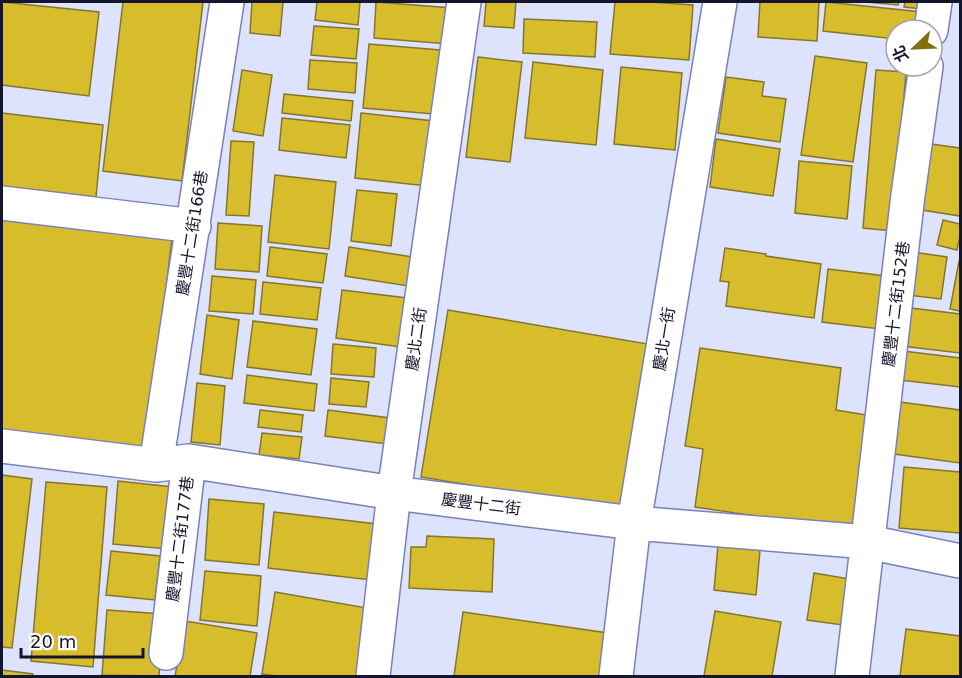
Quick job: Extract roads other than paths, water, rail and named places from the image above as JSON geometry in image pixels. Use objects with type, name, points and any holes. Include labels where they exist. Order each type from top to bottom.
[{"type":"street","name":"慶豐十二街166巷","points":[[156,465],[227,2]]},
{"type":"street","name":"慶北二街","points":[[373,676],[394,493],[464,2]]},
{"type":"street","name":"慶北一街","points":[[616,676],[634,523],[720,2]]},
{"type":"street","points":[[933,18],[935,2]]},
{"type":"street","name":"慶豐十二街152巷","points":[[852,676],[908,195],[924,78]]},
{"type":"street","points":[[2,203],[194,226]]},
{"type":"street","name":"慶豐十二街","points":[[2,446],[156,465],[189,461],[394,493],[634,523],[868,542],[960,561]]},
{"type":"street","name":"慶豐十二街177巷","points":[[166,653],[189,461]]}]
